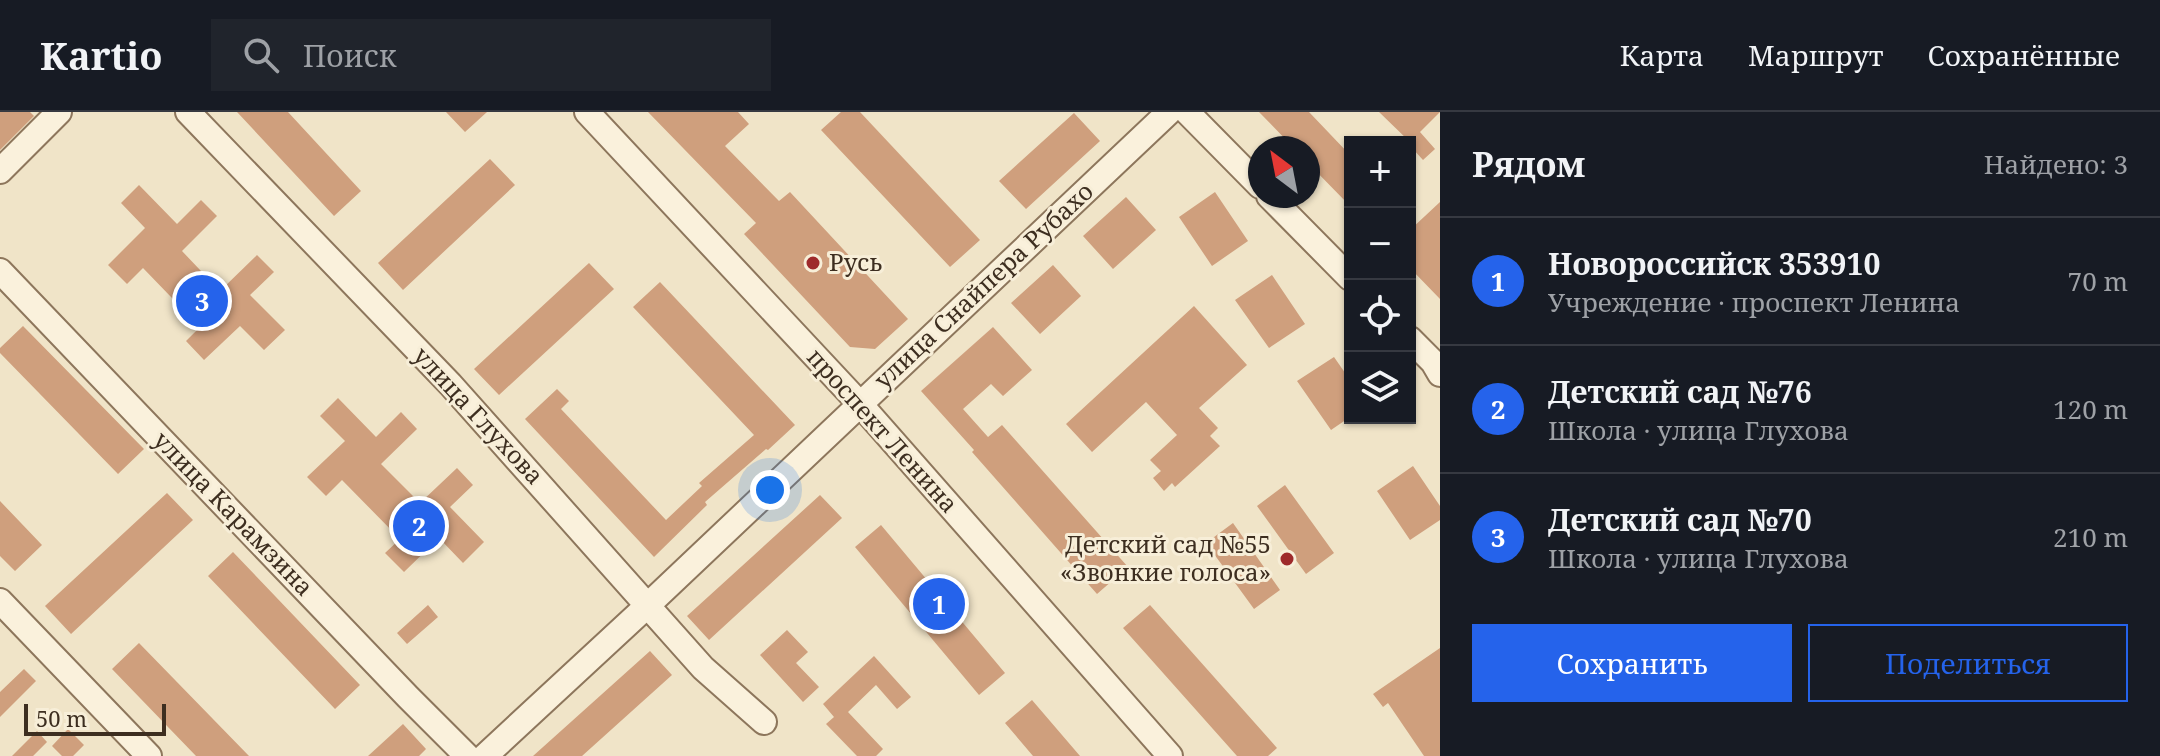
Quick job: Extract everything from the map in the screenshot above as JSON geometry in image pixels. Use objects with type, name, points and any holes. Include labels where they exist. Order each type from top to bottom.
[{"type":"street","points":[[0,171],[59,112]]},
{"type":"street","name":"улица Глухова","points":[[188,112],[450,384],[703,668],[764,722]]},
{"type":"street","name":"проспект Ленина","points":[[587,112],[860,404],[1170,756]]},
{"type":"street","name":"улица Снайпера Рубахо","points":[[485,756],[1169,112]]},
{"type":"street","points":[[1187,112],[1248,174]]},
{"type":"street","points":[[1281,208],[1344,272]]},
{"type":"street","name":"улица Карамзина","points":[[0,271],[467,756]]},
{"type":"street","points":[[1416,344],[1438,364]]},
{"type":"street","points":[[0,601],[149,756]]},
{"type":"building","points":[[0,112],[30,112],[34,116],[0,150]]},
{"type":"building","points":[[237,112],[288,112],[361,191],[334,216]]},
{"type":"building","points":[[446,112],[487,112],[465,132]]},
{"type":"building","name":"Русь","points":[[648,112],[738,112],[749,124],[725,146],[779,201],[790,192],[908,319],[875,349],[850,347],[744,234],[756,223]]},
{"type":"building","points":[[841,112],[860,112],[980,240],[950,267],[821,130]]},
{"type":"building","points":[[1259,112],[1309,112],[1344,149],[1344,200],[1320,175],[1320,136],[1282,136]]},
{"type":"building","points":[[1379,112],[1440,112],[1420,132],[1435,149],[1423,160],[1416,152],[1416,136],[1404,136]]},
{"type":"building","points":[[1074,113],[1100,141],[1026,209],[999,181]]},
{"type":"building","points":[[490,159],[515,185],[403,290],[378,263]]},
{"type":"building","points":[[139,185],[177,224],[201,200],[217,216],[182,251],[220,291],[257,255],[274,272],[250,295],[285,330],[264,350],[240,326],[204,360],[186,341],[200,327],[143,268],[127,284],[108,265],[145,228],[121,203]]},
{"type":"building","points":[[1215,192],[1248,241],[1212,266],[1179,217]]},
{"type":"building","points":[[1126,197],[1156,230],[1113,269],[1083,236]]},
{"type":"building","points":[[1440,202],[1440,299],[1416,274],[1416,224]]},
{"type":"building","points":[[589,263],[614,289],[499,395],[474,369]]},
{"type":"building","points":[[1053,265],[1081,296],[1040,334],[1011,303]]},
{"type":"building","points":[[1272,275],[1305,324],[1269,348],[1235,300]]},
{"type":"building","points":[[660,282],[795,425],[705,502],[707,505],[654,557],[525,419],[557,389],[569,401],[561,409],[666,520],[702,486],[699,483],[754,435],[633,307]]},
{"type":"building","points":[[1194,306],[1247,365],[1199,408],[1218,428],[1210,436],[1220,446],[1175,487],[1172,483],[1164,491],[1153,478],[1161,471],[1150,460],[1177,435],[1146,402],[1092,452],[1066,424]]},
{"type":"building","points":[[23,326],[144,449],[118,474],[0,353],[0,348]]},
{"type":"building","points":[[993,327],[1032,370],[1003,396],[991,384],[963,409],[988,437],[1002,425],[1128,567],[1097,594],[921,391]]},
{"type":"building","points":[[1334,357],[1344,371],[1344,421],[1331,430],[1297,381]]},
{"type":"building","points":[[338,398],[376,437],[401,412],[417,429],[381,464],[420,503],[457,468],[473,485],[450,507],[484,542],[463,563],[439,538],[404,572],[385,553],[400,539],[342,480],[326,496],[307,477],[345,441],[320,416]]},
{"type":"building","points":[[1413,466],[1440,506],[1440,520],[1410,540],[1377,491]]},
{"type":"building","points":[[1285,485],[1334,553],[1306,574],[1257,506]]},
{"type":"building","points":[[167,493],[193,520],[71,634],[45,606]]},
{"type":"building","points":[[820,495],[842,518],[709,640],[687,616]]},
{"type":"building","points":[[0,501],[42,545],[15,571],[0,556]]},
{"type":"building","points":[[1233,523],[1280,590],[1254,609],[1206,543]]},
{"type":"building","points":[[881,525],[1005,673],[979,695],[855,547]]},
{"type":"building","points":[[233,552],[360,685],[335,709],[208,576]]},
{"type":"building","points":[[428,605],[438,617],[407,644],[397,633]]},
{"type":"building","points":[[1150,605],[1277,748],[1268,756],[1237,756],[1123,628]]},
{"type":"building","points":[[787,630],[808,652],[796,663],[819,687],[803,702],[760,655]]},
{"type":"building","points":[[139,643],[249,756],[196,756],[112,669]]},
{"type":"building","points":[[1440,648],[1440,756],[1424,756],[1388,703],[1383,707],[1373,694]]},
{"type":"building","points":[[650,651],[672,675],[582,756],[533,756]]},
{"type":"building","points":[[874,656],[911,697],[897,709],[876,685],[848,712],[883,749],[876,756],[857,756],[826,724],[834,717],[823,704]]},
{"type":"building","points":[[24,669],[36,681],[0,717],[0,692]]},
{"type":"building","points":[[1032,700],[1080,756],[1033,756],[1005,723]]},
{"type":"building","points":[[403,724],[426,749],[419,756],[368,756]]},
{"type":"building","points":[[68,729],[84,745],[73,756],[62,756],[52,746]]},
{"type":"building","points":[[37,731],[47,742],[33,756],[12,756]]},
{"type":"place","name":"Русь","points":[[813,263]]},
{"type":"place","name":"Детский сад №70","points":[[202,301]]},
{"type":"place","name":"Детский сад №76","points":[[419,526]]},
{"type":"place","name":"Детский сад №55 «Звонкие голоса»","points":[[1287,559]]},
{"type":"place","name":"Новороссийск 353910","points":[[939,604]]}]
